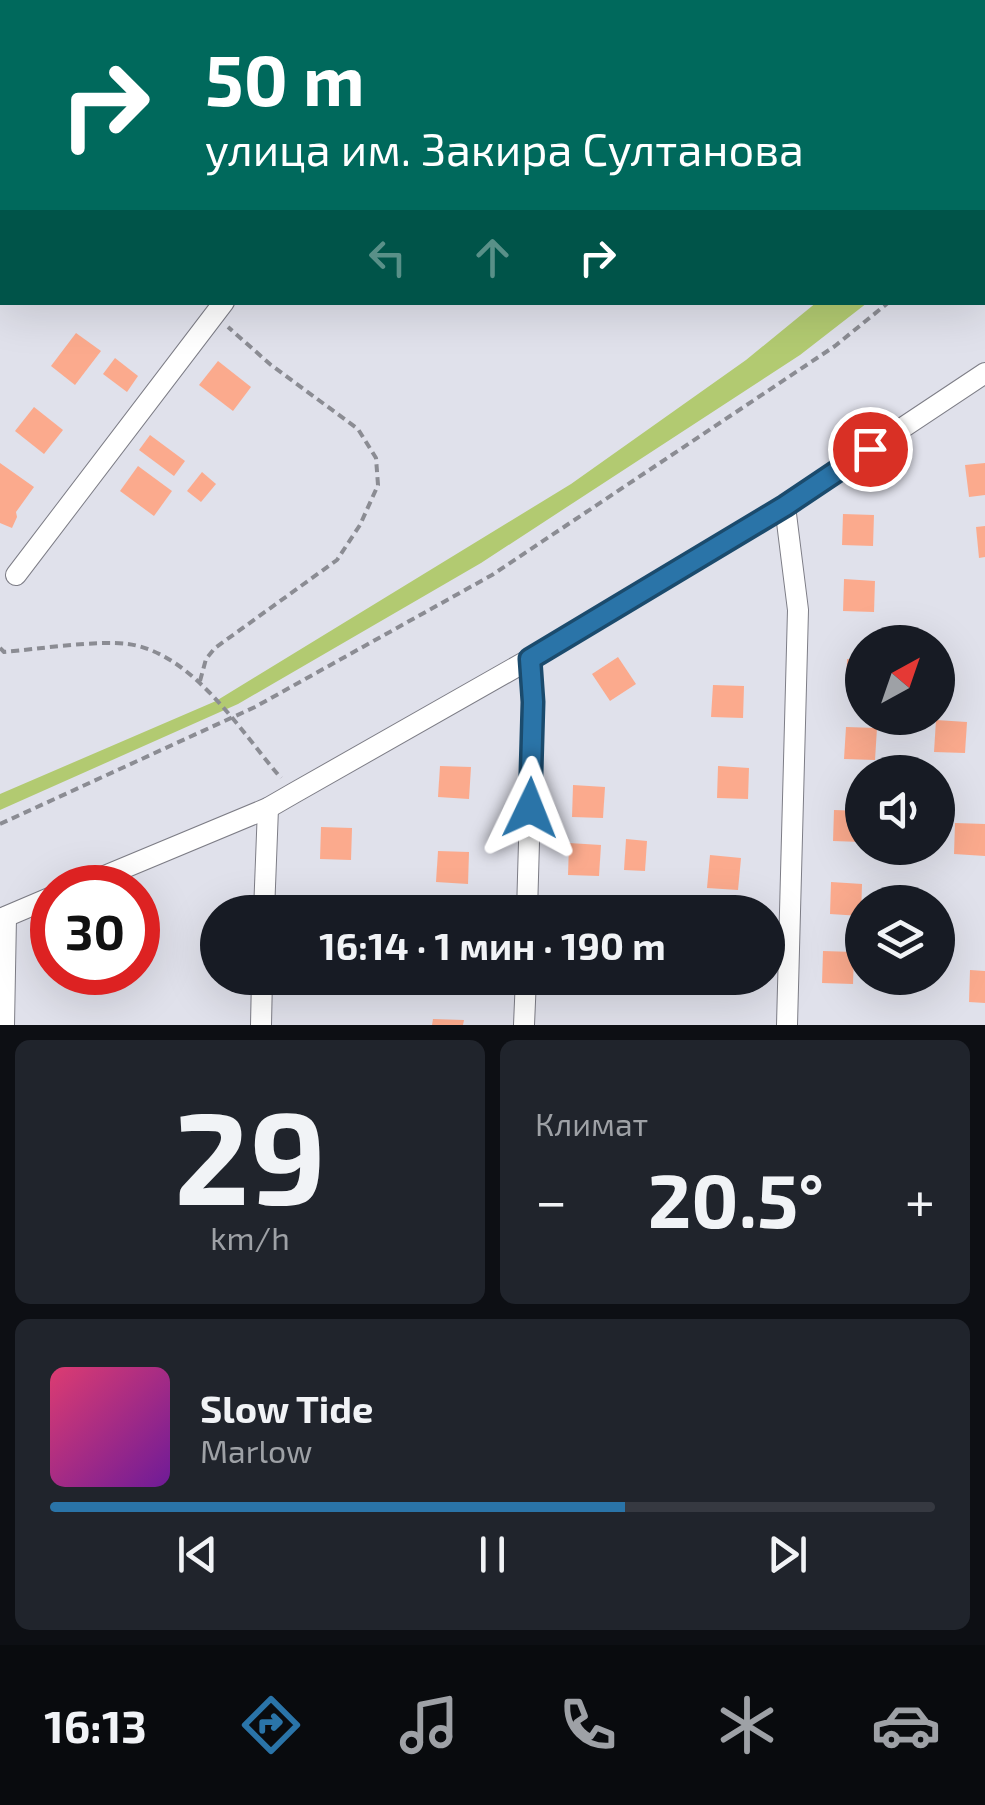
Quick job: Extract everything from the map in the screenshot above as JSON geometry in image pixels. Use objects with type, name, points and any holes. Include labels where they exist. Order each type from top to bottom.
[{"type":"street","points":[[16,576],[219,309]]},
{"type":"street","points":[[131,865],[268,808],[530,659],[785,506],[985,373]]},
{"type":"street","points":[[785,506],[798,610],[786,1025]]},
{"type":"street","points":[[527,895],[533,702],[530,659]]},
{"type":"street","points":[[265,895],[268,808]]},
{"type":"street","points":[[4,1025],[3,918],[30,907]]},
{"type":"street","points":[[261,1025],[262,995]]},
{"type":"street","points":[[524,1025],[525,995]]},
{"type":"path","points":[[0,824],[230,719],[492,575],[834,346],[885,305]]},
{"type":"path","points":[[200,681],[206,660],[215,648],[337,560],[360,524],[378,484],[376,458],[358,429],[271,364],[219,309]]},
{"type":"path","points":[[1,650],[128,644],[161,655],[200,681],[294,793]]},
{"type":"green space","points":[[813,305],[864,305],[800,355],[481,563],[238,704],[0,810],[0,794],[216,701],[571,484],[746,360]]},
{"type":"building","points":[[76,333],[101,351],[75,385],[51,366]]},
{"type":"building","points":[[115,358],[138,376],[127,392],[103,374]]},
{"type":"building","points":[[218,361],[251,387],[233,411],[199,385]]},
{"type":"building","points":[[34,407],[63,430],[44,454],[15,431]]},
{"type":"building","points":[[150,435],[185,461],[174,476],[139,450]]},
{"type":"building","points":[[0,463],[34,487],[16,512],[12,528],[0,523]]},
{"type":"building","points":[[985,463],[985,495],[969,497],[965,465]]},
{"type":"building","points":[[138,466],[172,491],[154,516],[120,491]]},
{"type":"building","points":[[202,472],[216,484],[201,502],[187,491]]},
{"type":"building","points":[[843,514],[874,515],[873,546],[842,545]]},
{"type":"building","points":[[985,526],[985,557],[979,558],[976,527]]},
{"type":"building","points":[[844,579],[875,581],[874,612],[843,611]]},
{"type":"building","points":[[618,657],[636,684],[610,701],[592,674]]},
{"type":"building","points":[[713,685],[744,686],[743,718],[711,717]]},
{"type":"building","points":[[955,721],[967,722],[965,753],[934,752],[935,735],[955,735]]},
{"type":"building","points":[[846,735],[877,735],[875,755],[845,755],[844,759]]},
{"type":"building","points":[[440,766],[471,767],[469,799],[438,797]]},
{"type":"building","points":[[718,766],[749,768],[748,799],[717,798]]},
{"type":"building","points":[[573,785],[605,787],[603,818],[572,817]]},
{"type":"building","points":[[834,810],[845,810],[845,841],[833,841]]},
{"type":"building","points":[[955,823],[985,824],[985,856],[955,854]]},
{"type":"building","points":[[321,827],[352,828],[351,860],[320,859]]},
{"type":"building","points":[[626,839],[647,841],[645,871],[624,870]]},
{"type":"building","points":[[569,843],[601,845],[599,876],[568,875]]},
{"type":"building","points":[[438,851],[469,852],[468,884],[436,882]]},
{"type":"building","points":[[710,855],[741,858],[738,890],[707,888]]},
{"type":"building","points":[[831,882],[862,884],[845,885],[845,915],[830,914]]},
{"type":"building","points":[[823,951],[845,952],[845,984],[822,983]]},
{"type":"building","points":[[970,970],[985,971],[985,1003],[969,1002]]},
{"type":"building","points":[[433,1019],[464,1020],[463,1025],[432,1025]]},
{"type":"route","points":[[530,808],[530,659],[785,506],[870,449]]}]
